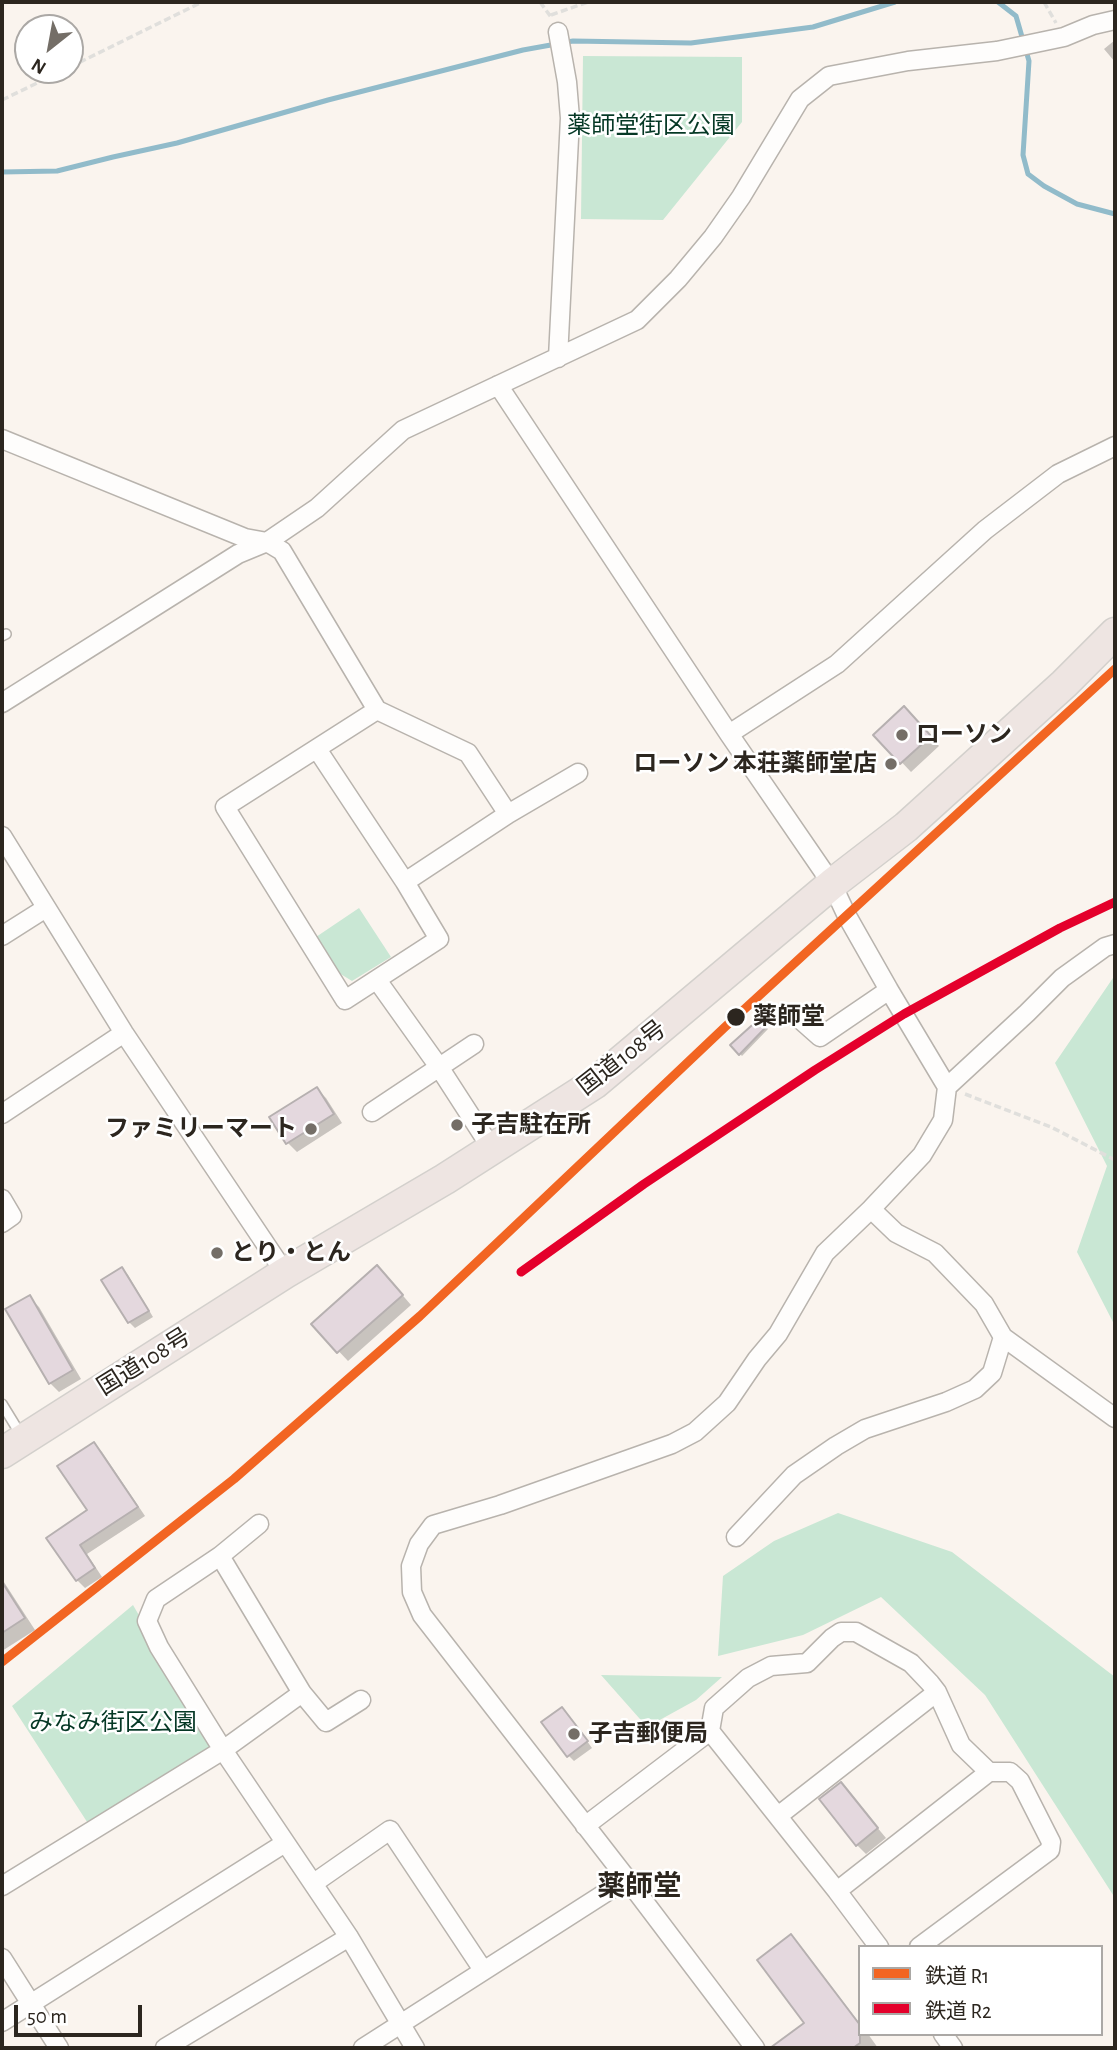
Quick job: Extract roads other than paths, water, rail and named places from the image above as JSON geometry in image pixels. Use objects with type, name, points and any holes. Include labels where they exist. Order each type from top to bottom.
[{"type":"highway","name":"国道108号","points":[[13,1445],[285,1273],[445,1179],[595,1083],[831,884],[906,827],[1064,684],[1115,633]]},
{"type":"street","points":[[2,703],[238,554],[267,542],[317,508],[403,430],[637,320],[678,279],[713,237],[741,197],[800,99],[829,76],[908,61],[997,51],[1064,37],[1093,25],[1115,20]]},
{"type":"street","points":[[558,32],[570,118],[558,358]]},
{"type":"street","points":[[498,385],[831,884],[889,990],[947,1087],[943,1120],[922,1155],[825,1253],[778,1334],[727,1403],[695,1432],[673,1444],[500,1505],[433,1525],[419,1544],[411,1566],[412,1592],[422,1615],[755,2048]]},
{"type":"street","points":[[2,439],[245,538],[267,542],[282,551],[377,710],[468,753],[508,814]]},
{"type":"street","points":[[729,734],[837,664],[985,530],[1058,474],[1115,446]]},
{"type":"street","points":[[317,749],[405,882],[439,939],[345,1000],[225,807],[377,710]]},
{"type":"street","points":[[405,882],[508,814],[578,773]]},
{"type":"street","points":[[2,836],[124,1033],[285,1273]]},
{"type":"street","points":[[2,936],[46,908]]},
{"type":"street","points":[[947,1087],[1062,978],[1105,947],[1115,944]]},
{"type":"street","points":[[377,980],[439,1067],[492,1149]]},
{"type":"street","points":[[794,1014],[820,1037],[889,990]]},
{"type":"street","points":[[2,1115],[124,1033]]},
{"type":"street","points":[[372,1112],[474,1044]]},
{"type":"street","points":[[2,1199],[12,1216],[2,1223]]},
{"type":"street","points":[[871,1209],[896,1233],[935,1254],[984,1304],[1003,1337],[1115,1418]]},
{"type":"street","points":[[736,1537],[794,1475],[836,1446],[864,1429],[946,1402],[975,1389],[992,1373],[1003,1337]]},
{"type":"street","points":[[259,1524],[220,1556],[156,1599],[147,1620],[159,1647],[223,1750],[349,1937],[415,2048]]},
{"type":"street","points":[[220,1556],[302,1693],[326,1722],[361,1700]]},
{"type":"street","points":[[585,1826],[710,1731],[713,1708],[748,1678],[771,1665],[807,1663],[841,1632],[856,1632],[911,1663],[937,1692],[961,1745],[989,1772]]},
{"type":"street","points":[[778,1816],[937,1692]]},
{"type":"street","points":[[2,1886],[223,1750],[302,1693]]},
{"type":"street","points":[[710,1731],[878,1945]]},
{"type":"street","points":[[837,1891],[989,1772],[1010,1772],[1020,1781],[1051,1842],[1050,1850],[922,1945]]},
{"type":"street","points":[[314,1883],[390,1830],[483,1970]]},
{"type":"street","points":[[2,2022],[285,1843]]},
{"type":"street","points":[[363,2048],[627,1879]]},
{"type":"street","points":[[165,2048],[349,1937]]},
{"type":"street","points":[[2,1958],[60,2048]]},
{"type":"lane","points":[[2,1404],[13,1445]]},
{"type":"waterway","points":[[2,172],[57,171],[177,143],[328,100],[523,50],[573,41],[691,43],[813,27],[895,2]]},
{"type":"waterway","points":[[998,2],[1016,16],[1029,61],[1023,155],[1028,174],[1077,204],[1115,214]]},
{"type":"rail line","name":"R1","points":[[2,1662],[234,1479],[420,1316],[725,1027],[1115,669]]},
{"type":"rail line","name":"R2","points":[[521,1272],[644,1184],[904,1014],[1060,928],[1115,902]]},
{"type":"place","name":"ローソン","points":[[902,735]]},
{"type":"place","name":"ローソン 本荘薬師堂店","points":[[891,764]]},
{"type":"place","name":"薬師堂","points":[[736,1017]]},
{"type":"place","name":"子吉駐在所","points":[[457,1125]]},
{"type":"place","name":"ファミリーマート","points":[[311,1129]]},
{"type":"place","name":"とり・とん","points":[[217,1253]]},
{"type":"place","name":"子吉郵便局","points":[[574,1734]]},
{"type":"district","name":"薬師堂","points":[[639,1887]]},
{"type":"park label","name":"薬師堂街区公園","points":[[651,126]]},
{"type":"park label","name":"みなみ街区公園","points":[[113,1723]]}]
